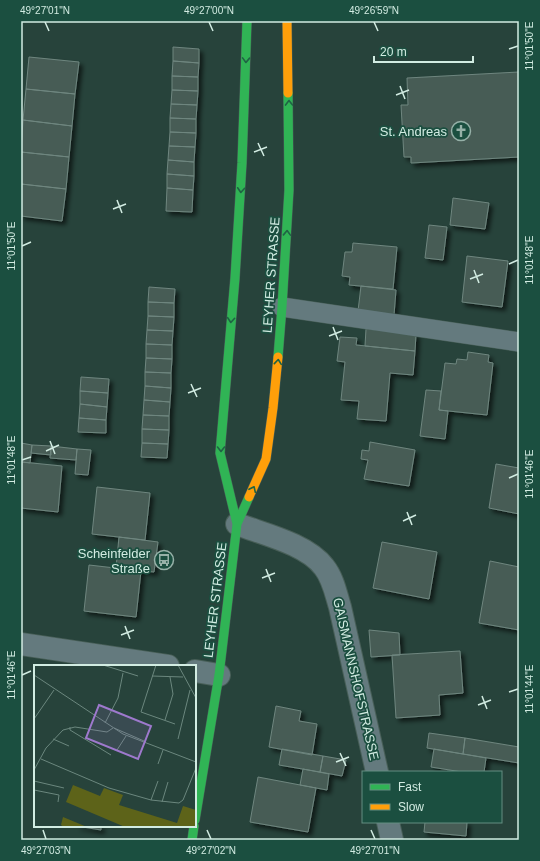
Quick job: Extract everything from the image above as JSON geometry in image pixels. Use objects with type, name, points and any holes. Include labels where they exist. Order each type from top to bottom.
[{"type":"main road","name":"LEYHER STRASSE","points":[[196,814],[219,675],[236,524],[220,452],[235,278],[242,162],[247,21]]},
{"type":"main road","name":"LEYHER STRASSE","points":[[236,524],[266,459],[278,358],[289,190],[287,21]]},
{"type":"main road","points":[[192,840],[194,827]]},
{"type":"street","name":"GAISMANNSHOFSTRASSE","points":[[236,524],[291,544],[309,554],[324,567],[335,589],[340,607],[377,771]]},
{"type":"street","points":[[21,644],[161,665]]},
{"type":"street","points":[[196,671],[219,675]]},
{"type":"street","points":[[388,823],[392,840]]},
{"type":"lane","points":[[282,307],[519,342]]},
{"type":"building","points":[[173,47],[199,49],[199,63],[173,61]]},
{"type":"building","points":[[29,57],[79,62],[75,94],[26,89]]},
{"type":"building","points":[[173,61],[199,63],[198,77],[172,76]]},
{"type":"building","name":"St. Andreas","points":[[519,72],[519,157],[411,163],[411,157],[404,157],[401,105],[408,105],[407,78]]},
{"type":"building","points":[[172,76],[198,77],[198,91],[172,90]]},
{"type":"building","points":[[26,89],[75,94],[72,126],[23,120]]},
{"type":"building","points":[[172,90],[198,91],[197,105],[171,104]]},
{"type":"building","points":[[171,104],[197,105],[196,119],[170,118]]},
{"type":"building","points":[[170,118],[196,119],[196,133],[170,132]]},
{"type":"building","points":[[23,120],[72,126],[69,157],[21,152]]},
{"type":"building","points":[[170,132],[196,133],[195,147],[169,146]]},
{"type":"building","points":[[169,146],[195,147],[194,162],[168,160]]},
{"type":"building","points":[[21,152],[69,157],[66,189],[21,184]]},
{"type":"building","points":[[168,160],[194,162],[194,176],[167,174]]},
{"type":"building","points":[[167,174],[194,176],[193,190],[167,188]]},
{"type":"building","points":[[21,184],[66,189],[62,221],[21,216]]},
{"type":"building","points":[[167,188],[193,190],[192,212],[166,211]]},
{"type":"building","points":[[453,198],[489,203],[485,229],[450,225]]},
{"type":"building","points":[[429,225],[447,227],[443,260],[425,258]]},
{"type":"building","points":[[353,243],[397,247],[393,289],[349,285],[350,277],[342,276],[345,252],[352,252]]},
{"type":"building","points":[[467,256],[508,261],[502,307],[462,302]]},
{"type":"building","points":[[361,286],[396,290],[394,315],[358,311]]},
{"type":"building","points":[[149,287],[175,289],[174,303],[148,302]]},
{"type":"building","points":[[148,302],[174,303],[174,317],[148,316]]},
{"type":"building","points":[[148,316],[174,317],[173,331],[147,330]]},
{"type":"building","points":[[366,329],[416,334],[415,351],[365,346]]},
{"type":"building","points":[[147,330],[173,331],[172,345],[146,344]]},
{"type":"building","points":[[340,337],[357,338],[356,345],[415,351],[413,375],[390,373],[386,421],[357,419],[359,401],[341,400],[345,362],[337,361]]},
{"type":"building","points":[[146,344],[172,345],[172,359],[146,358]]},
{"type":"building","points":[[468,352],[489,355],[488,362],[493,363],[487,415],[439,410],[445,363],[456,364],[457,359],[467,360]]},
{"type":"building","points":[[146,358],[172,359],[171,373],[145,372]]},
{"type":"building","points":[[145,372],[171,373],[171,388],[145,386]]},
{"type":"building","points":[[81,377],[109,379],[108,393],[80,391]]},
{"type":"building","points":[[145,386],[171,388],[170,402],[144,400]]},
{"type":"building","points":[[426,390],[441,391],[439,410],[448,411],[445,439],[420,436]]},
{"type":"building","points":[[80,391],[108,393],[107,407],[80,404]]},
{"type":"building","points":[[144,400],[170,402],[169,416],[143,415]]},
{"type":"building","points":[[80,404],[107,407],[106,420],[79,418]]},
{"type":"building","points":[[143,415],[169,416],[169,430],[142,429]]},
{"type":"building","points":[[79,418],[106,420],[106,433],[78,432]]},
{"type":"building","points":[[142,429],[169,430],[168,444],[142,443]]},
{"type":"building","points":[[370,442],[415,450],[409,486],[364,479],[368,460],[361,459],[362,450],[369,451]]},
{"type":"building","points":[[21,443],[32,445],[30,463],[22,462],[21,469]]},
{"type":"building","points":[[142,443],[168,444],[167,458],[141,457]]},
{"type":"building","points":[[32,445],[51,446],[51,455],[31,453]]},
{"type":"building","points":[[51,446],[77,449],[76,460],[50,458]]},
{"type":"building","points":[[77,449],[91,450],[88,475],[75,474]]},
{"type":"building","points":[[22,462],[62,466],[58,512],[21,508]]},
{"type":"building","points":[[496,464],[519,468],[519,514],[489,508]]},
{"type":"building","points":[[97,487],[150,493],[145,540],[92,534]]},
{"type":"building","points":[[119,537],[158,542],[154,572],[116,568]]},
{"type":"building","points":[[382,542],[437,552],[429,599],[373,588]]},
{"type":"building","points":[[490,561],[519,567],[519,630],[479,623]]},
{"type":"building","points":[[89,565],[141,571],[136,617],[84,611]]},
{"type":"building","points":[[369,630],[399,633],[400,655],[371,657]]},
{"type":"building","points":[[460,651],[463,693],[439,695],[440,715],[396,718],[392,655]]},
{"type":"building","points":[[276,706],[301,711],[299,721],[317,724],[312,755],[269,747]]},
{"type":"building","points":[[429,733],[465,738],[463,754],[427,748]]},
{"type":"building","points":[[465,738],[519,747],[519,763],[463,754]]},
{"type":"building","points":[[282,749],[323,756],[320,772],[279,765]]},
{"type":"building","points":[[434,749],[486,758],[484,771],[456,771],[431,767]]},
{"type":"building","points":[[323,756],[346,760],[342,776],[320,772]]},
{"type":"building","points":[[303,769],[329,774],[327,790],[300,785]]},
{"type":"building","points":[[258,777],[316,788],[308,832],[250,822]]},
{"type":"building","points":[[425,823],[467,823],[466,836],[424,832]]},
{"type":"building","points":[[83,827],[101,827],[101,830]]},
{"type":"traffic: fast","points":[[237,524],[220,453],[235,278],[242,163],[247,21]]},
{"type":"traffic: fast","points":[[278,357],[289,190],[288,93]]},
{"type":"traffic: fast","points":[[196,814],[219,675],[237,524],[249,497]]},
{"type":"traffic: fast","points":[[192,840],[194,827]]},
{"type":"traffic: slow","points":[[287,21],[288,93]]},
{"type":"traffic: slow","points":[[249,497],[266,459],[278,357]]},
{"type":"place","name":"St. Andreas","points":[[461,131]]},
{"type":"place","name":"Scheinfelder Straße","points":[[164,560]]}]
